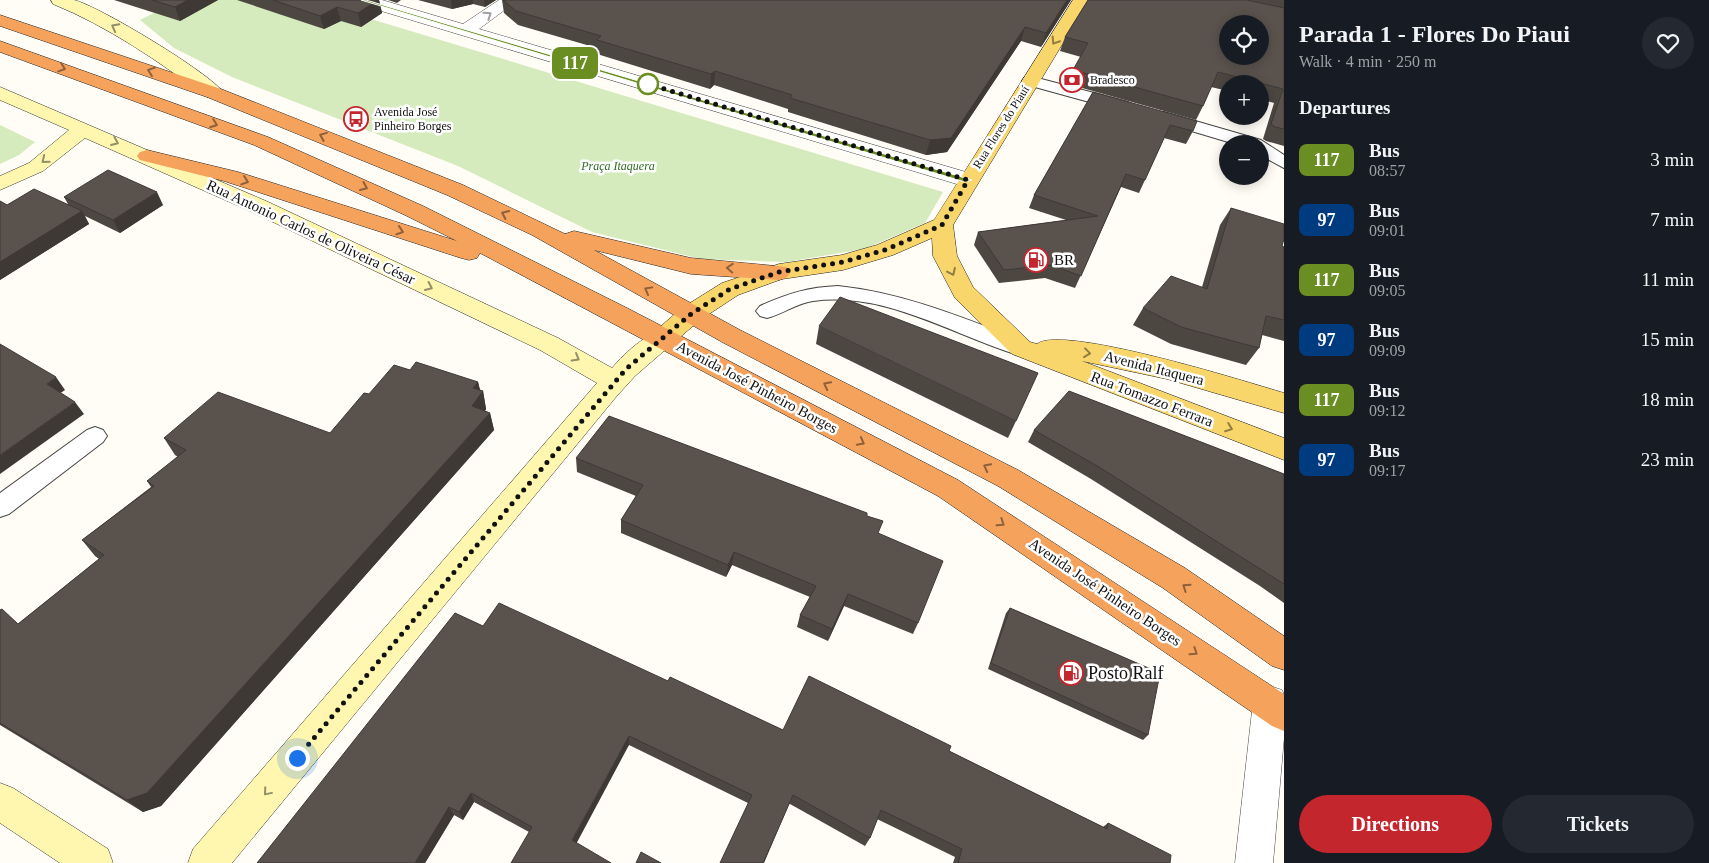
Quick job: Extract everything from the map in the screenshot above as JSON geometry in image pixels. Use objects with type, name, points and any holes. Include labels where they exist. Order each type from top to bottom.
[{"type":"highway","points":[[0,20],[214,93],[456,190],[540,230],[691,314],[1008,478],[1174,578],[1284,655]]},
{"type":"highway","name":"Avenida José Pinheiro Borges","points":[[0,46],[261,141],[415,211],[663,338],[948,488],[1277,708]]},
{"type":"highway","points":[[147,156],[231,176],[551,280]]},
{"type":"highway","points":[[540,230],[691,266],[779,272]]},
{"type":"main road","name":"Rua Flores do Piauí","points":[[942,225],[968,180],[1081,0]]},
{"type":"main road","points":[[663,338],[691,314],[730,289],[779,272],[843,262],[885,250],[942,225],[945,256],[963,292],[1021,348]]},
{"type":"main road","name":"Avenida Itaquera","points":[[1021,348],[1092,353],[1158,368],[1284,403]]},
{"type":"main road","name":"Rua Tomazzo Ferrara","points":[[1021,348],[1284,449]]},
{"type":"street","points":[[58,0],[83,9],[153,47],[214,93]]},
{"type":"street","points":[[364,0],[968,180]]},
{"type":"street","points":[[466,30],[510,0]]},
{"type":"street","name":"Rua Antonio Carlos de Oliveira César","points":[[0,93],[147,156],[540,340],[616,382]]},
{"type":"street","points":[[0,184],[36,167],[83,129]]},
{"type":"street","points":[[207,863],[626,369],[663,338]]},
{"type":"street","points":[[1254,863],[1277,708]]},
{"type":"street","points":[[0,801],[94,863]]},
{"type":"lane","points":[[1030,81],[1224,135]]},
{"type":"lane","points":[[1269,153],[1284,164]]},
{"type":"lane","points":[[767,311],[796,298],[816,294],[842,294],[875,298],[931,315],[1021,348]]},
{"type":"lane","points":[[0,507],[95,436]]},
{"type":"green space","name":"Praça Itaquera","points":[[180,0],[308,0],[943,192],[925,223],[864,249],[786,262],[701,259],[592,232],[458,166],[232,77],[174,48],[140,20]]},
{"type":"green space","points":[[0,125],[35,142],[19,155],[0,164]]},
{"type":"building","points":[[152,0],[188,0],[175,7]]},
{"type":"building","points":[[273,0],[378,0],[358,13],[337,7],[320,16]]},
{"type":"building","points":[[503,0],[1067,0],[1046,33],[1025,27],[951,138],[930,140],[790,98],[792,95],[715,71],[711,74],[597,40],[601,36],[516,11]]},
{"type":"building","points":[[1088,0],[1247,0],[1284,8],[1284,129],[1271,124],[1283,89],[1269,85],[1269,75],[1229,75],[1218,72],[1203,106],[1073,70],[1088,43],[1065,37]]},
{"type":"building","points":[[1093,92],[1197,121],[1193,131],[1170,125],[1145,180],[1126,174],[1081,276],[1051,265],[1004,270],[978,232],[1098,216],[1034,195]]},
{"type":"building","points":[[108,170],[157,192],[113,220],[64,197]]},
{"type":"building","points":[[34,189],[82,211],[0,262],[0,201],[7,205]]},
{"type":"building","points":[[1231,208],[1284,224],[1282,246],[1284,247],[1284,320],[1266,316],[1259,348],[1181,327],[1143,308],[1171,276],[1207,289]]},
{"type":"building","points":[[840,297],[1038,373],[1016,421],[819,326]]},
{"type":"building","points":[[0,344],[56,377],[47,384],[75,402],[0,455]]},
{"type":"building","points":[[416,362],[478,382],[473,388],[483,391],[472,406],[490,413],[147,793],[127,800],[0,723],[0,610],[2,609],[18,624],[104,555],[82,540],[154,486],[147,481],[186,450],[164,438],[218,392],[330,433],[364,393],[369,394],[394,365],[410,370]]},
{"type":"building","points":[[1069,391],[1284,474],[1284,584],[1099,467],[1034,430]]},
{"type":"building","points":[[609,416],[867,513],[867,516],[883,521],[878,533],[943,561],[918,623],[848,594],[832,629],[800,615],[816,586],[734,552],[728,565],[621,520],[643,485],[576,458]]},
{"type":"building","points":[[499,603],[668,681],[670,677],[783,730],[809,676],[951,746],[949,751],[1107,829],[1108,823],[1171,855],[1170,863],[958,863],[962,849],[881,810],[870,838],[793,795],[763,863],[720,863],[752,795],[629,736],[572,840],[611,863],[511,863],[532,827],[471,793],[459,812],[449,807],[415,863],[257,863],[455,613],[483,626]]},
{"type":"building","name":"Posto Ralf","points":[[1010,608],[1160,673],[1148,735],[991,663]]},
{"type":"building","points":[[641,852],[661,863],[636,863]]},
{"type":"bus line","name":"117","points":[[364,0],[968,180]]},
{"type":"place","name":"Bradesco","points":[[1072,80]]},
{"type":"place","name":"Avenida José Pinheiro Borges","points":[[356,119]]},
{"type":"place","name":"BR","points":[[1036,260]]},
{"type":"place","name":"Posto Ralf","points":[[1071,673]]},
{"type":"route","points":[[297,758],[626,369],[691,314],[730,289],[779,272],[843,262],[885,250],[942,225],[968,180],[641,82],[648,84]]}]
